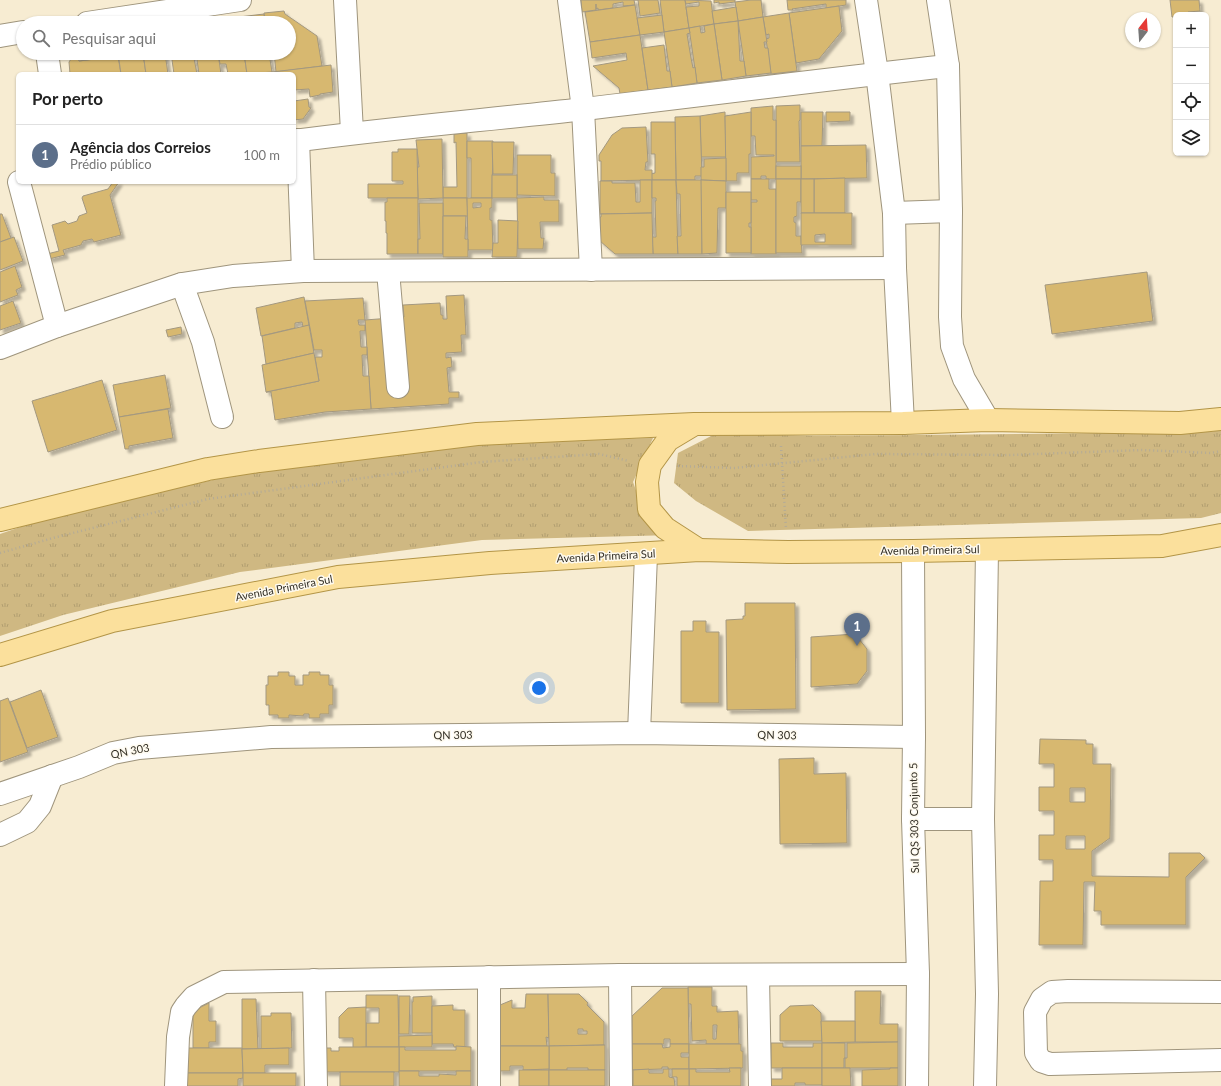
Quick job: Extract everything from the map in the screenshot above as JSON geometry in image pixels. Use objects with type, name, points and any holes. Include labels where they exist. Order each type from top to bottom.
[{"type":"main road","points":[[0,520],[208,469],[259,461],[477,434],[694,424],[903,423],[988,420],[1180,423],[1221,419]]},
{"type":"main road","points":[[694,424],[668,440],[650,465],[647,482],[649,509],[665,528],[699,550]]},
{"type":"main road","name":"Avenida Primeira Sul","points":[[0,655],[112,621],[338,577],[490,563],[646,555],[699,550],[788,552],[913,551],[1162,546],[1221,535]]},
{"type":"street","points":[[134,16],[240,0]]},
{"type":"street","points":[[345,0],[352,132]]},
{"type":"street","points":[[569,0],[583,109],[590,270]]},
{"type":"street","points":[[866,0],[877,73],[894,213],[894,268],[903,423]]},
{"type":"street","points":[[938,0],[948,66],[951,211],[950,317],[952,346],[964,379],[988,420]]},
{"type":"street","points":[[0,36],[16,33]]},
{"type":"street","points":[[48,60],[50,72]]},
{"type":"street","points":[[304,271],[296,140],[352,132],[583,109],[877,73],[948,66]]},
{"type":"street","points":[[0,185],[16,183]]},
{"type":"street","points":[[21,184],[57,326]]},
{"type":"street","points":[[894,213],[951,211]]},
{"type":"street","points":[[0,348],[57,326],[182,284],[233,276],[304,271],[894,268]]},
{"type":"street","points":[[388,270],[398,388]]},
{"type":"street","points":[[182,284],[203,342],[222,418]]},
{"type":"street","points":[[987,550],[983,819],[990,1084]]},
{"type":"street","name":"Sul QS 303 Conjunto 5","points":[[913,551],[913,819],[918,974],[917,1086]]},
{"type":"street","points":[[639,733],[646,555]]},
{"type":"street","name":"QN 303","points":[[0,794],[113,753],[140,748],[270,737],[639,733],[914,737]]},
{"type":"street","points":[[0,835],[27,822],[40,806],[52,776]]},
{"type":"street","points":[[913,819],[983,819]]},
{"type":"street","points":[[176,1086],[178,1037],[182,1012],[194,997],[224,982],[620,975],[758,976],[918,974]]},
{"type":"street","points":[[620,975],[621,1086]]},
{"type":"street","points":[[758,976],[760,1086]]},
{"type":"street","points":[[489,977],[489,1086]]},
{"type":"street","points":[[314,980],[316,1086]]},
{"type":"street","points":[[1221,992],[1052,992],[1042,1000],[1035,1012],[1036,1053],[1041,1061],[1050,1064],[1221,1060]]},
{"type":"path","points":[[780,423],[788,552]]},
{"type":"path","points":[[0,553],[53,538],[208,499],[482,462],[599,454],[650,465],[734,468],[876,454],[1010,455],[1142,450],[1211,453],[1221,451]]},
{"type":"green space","points":[[1221,430],[1221,513],[1201,518],[748,531],[696,501],[674,483],[678,453],[717,433],[814,436],[1209,432]]},
{"type":"green space","points":[[653,438],[633,482],[644,513],[674,535],[482,540],[240,572],[63,615],[0,636],[0,534],[38,521],[289,462],[491,441]]},
{"type":"building","points":[[581,0],[634,0],[635,5],[623,6],[623,2],[613,4],[613,8],[598,10],[598,8],[596,10],[582,12]]},
{"type":"building","points":[[638,0],[658,0],[660,13],[640,16]]},
{"type":"building","points":[[660,0],[685,0],[689,28],[664,32]]},
{"type":"building","points":[[685,0],[711,1],[714,24],[689,28],[686,7],[699,6],[699,2],[686,4]]},
{"type":"building","points":[[714,0],[735,0],[735,2],[719,4],[719,2],[714,3]]},
{"type":"building","points":[[761,0],[763,17],[738,21],[735,2]]},
{"type":"building","points":[[787,0],[846,0],[846,5],[826,8],[826,4],[788,10]]},
{"type":"building","points":[[1170,0],[1199,0],[1200,11],[1173,12],[1172,17]]},
{"type":"building","points":[[635,5],[640,35],[590,42],[585,12]]},
{"type":"building","points":[[839,6],[842,31],[819,59],[796,63],[789,13]]},
{"type":"building","points":[[736,7],[738,21],[714,24],[712,11]]},
{"type":"building","points":[[284,11],[288,16],[264,16],[264,13]]},
{"type":"building","points":[[789,13],[797,71],[771,74],[766,39],[769,38],[769,34],[766,35],[763,17]]},
{"type":"building","points":[[264,14],[264,16],[247,16]]},
{"type":"building","points":[[662,15],[664,32],[640,35],[637,18]]},
{"type":"building","points":[[763,17],[767,42],[764,42],[765,48],[768,48],[771,73],[746,76],[738,21]]},
{"type":"building","points":[[738,21],[740,61],[744,61],[746,76],[722,80],[714,24]]},
{"type":"building","points":[[296,22],[317,36],[322,66],[276,72],[275,60],[296,60]]},
{"type":"building","points":[[714,24],[722,80],[697,83],[689,28],[700,26],[701,33],[705,32],[704,26]]},
{"type":"building","points":[[689,28],[690,33],[687,34],[693,68],[695,67],[697,83],[672,87],[664,32]]},
{"type":"building","points":[[640,35],[648,90],[620,94],[619,88],[593,66],[627,60],[626,53],[592,58],[590,42]]},
{"type":"building","points":[[664,45],[667,71],[670,71],[672,87],[648,90],[642,48]]},
{"type":"building","points":[[70,60],[119,60],[121,72],[70,72],[69,62]]},
{"type":"building","points":[[119,60],[144,60],[146,72],[121,72]]},
{"type":"building","points":[[144,60],[166,60],[168,72],[146,72]]},
{"type":"building","points":[[172,60],[194,60],[197,72],[174,72]]},
{"type":"building","points":[[197,60],[219,60],[221,72],[199,72]]},
{"type":"building","points":[[219,60],[245,60],[247,72],[228,72],[226,64],[220,64]]},
{"type":"building","points":[[245,60],[270,60],[272,72],[247,72]]},
{"type":"building","points":[[331,65],[333,92],[310,97],[309,89],[296,90],[296,72],[272,72]]},
{"type":"building","points":[[308,99],[309,107],[311,108],[303,119],[296,120],[296,101]]},
{"type":"building","points":[[800,105],[800,162],[776,162],[776,106]]},
{"type":"building","points":[[773,106],[773,120],[776,120],[776,179],[766,179],[766,176],[761,176],[761,179],[751,179],[751,157],[774,155],[756,155],[755,136],[751,136],[751,108]]},
{"type":"building","points":[[725,112],[726,157],[701,157],[700,116]]},
{"type":"building","points":[[751,112],[751,154],[749,154],[749,173],[737,173],[737,181],[726,181],[725,116]]},
{"type":"building","points":[[801,112],[823,112],[822,146],[801,146]]},
{"type":"building","points":[[826,112],[850,112],[850,121],[826,122]]},
{"type":"building","points":[[700,116],[702,176],[695,176],[695,180],[676,180],[675,117]]},
{"type":"building","points":[[651,122],[675,122],[676,180],[652,180],[651,174],[655,173],[655,154],[651,154]]},
{"type":"building","points":[[646,127],[648,162],[646,162],[645,170],[652,170],[652,180],[601,181],[601,161],[599,161],[599,155],[612,135],[622,128]]},
{"type":"building","points":[[467,133],[467,198],[443,198],[443,187],[457,187],[456,142],[454,143],[454,134]]},
{"type":"building","points":[[442,139],[443,198],[418,199],[417,167],[419,167],[416,140]]},
{"type":"building","points":[[467,141],[493,141],[492,198],[471,198],[471,158],[467,158]]},
{"type":"building","points":[[492,142],[514,142],[513,174],[493,174]]},
{"type":"building","points":[[866,145],[867,178],[801,179],[801,146]]},
{"type":"building","points":[[398,149],[417,149],[418,198],[368,198],[368,184],[403,184],[403,181],[392,181],[392,152],[398,152]]},
{"type":"building","points":[[517,155],[551,155],[551,173],[555,173],[555,196],[517,195]]},
{"type":"building","points":[[726,158],[726,181],[701,180],[701,167],[704,167],[704,159]]},
{"type":"building","points":[[776,166],[801,166],[801,179],[776,179]]},
{"type":"building","points":[[492,175],[517,175],[517,198],[492,198]]},
{"type":"building","points":[[845,178],[845,213],[814,213],[814,179]]},
{"type":"building","points":[[751,179],[769,179],[769,189],[776,189],[776,254],[751,254],[751,202],[757,202],[757,200],[751,200]]},
{"type":"building","points":[[776,179],[801,179],[801,202],[797,202],[797,216],[794,217],[794,222],[796,223],[796,236],[801,236],[802,253],[776,253]]},
{"type":"building","points":[[801,179],[814,179],[814,213],[801,213]]},
{"type":"building","points":[[640,180],[652,180],[652,213],[600,214],[600,181],[612,181],[612,183],[635,183],[636,202],[640,202]]},
{"type":"building","points":[[652,180],[676,180],[678,254],[653,254],[652,237],[656,237],[656,198],[652,198]]},
{"type":"building","points":[[676,180],[702,180],[702,254],[678,254],[677,236],[681,236],[680,194],[677,194]]},
{"type":"building","points":[[701,180],[726,181],[726,208],[718,208],[717,253],[702,254]]},
{"type":"building","points":[[112,184],[118,184],[110,195],[121,235],[94,242],[92,239],[83,241],[81,245],[63,250],[65,255],[49,259],[47,254],[59,251],[52,225],[65,221],[68,224],[77,221],[79,216],[87,213],[82,198],[83,196],[108,189]]},
{"type":"building","points":[[726,192],[751,192],[751,223],[749,223],[749,227],[751,227],[751,253],[726,253]]},
{"type":"building","points":[[544,197],[544,200],[559,200],[559,222],[540,222],[541,238],[544,238],[543,249],[518,249],[517,198]]},
{"type":"building","points":[[387,198],[418,198],[418,254],[387,254],[385,202],[387,202]]},
{"type":"building","points":[[443,198],[467,198],[468,216],[443,216]]},
{"type":"building","points":[[467,198],[492,198],[490,220],[492,220],[493,250],[468,250]],"holes":[[[473,203],[481,203],[481,207],[473,208]]]},
{"type":"building","points":[[419,203],[443,203],[443,254],[418,254],[418,239],[420,239]]},
{"type":"building","points":[[652,213],[653,254],[615,254],[600,241],[601,214]]},
{"type":"building","points":[[801,213],[852,213],[852,245],[801,245]],"holes":[[[825,234],[825,242],[815,242],[815,235]]]},
{"type":"building","points":[[0,214],[2,214],[11,238],[0,242]]},
{"type":"building","points":[[443,216],[466,216],[465,239],[468,239],[468,257],[443,257]]},
{"type":"building","points":[[498,220],[518,221],[517,257],[492,257],[493,243],[498,243]]},
{"type":"building","points":[[14,237],[23,261],[0,270],[0,242]]},
{"type":"building","points":[[15,266],[22,287],[16,290],[18,295],[0,302],[0,272]]},
{"type":"building","points":[[1147,272],[1153,321],[1052,334],[1045,285]]},
{"type":"building","points":[[464,295],[466,335],[461,335],[462,352],[446,353],[446,358],[451,357],[452,367],[447,368],[449,392],[459,392],[459,398],[449,398],[449,404],[371,409],[365,320],[404,317],[403,305],[440,303],[441,315],[443,315],[443,319],[447,319],[446,296]]},
{"type":"building","points":[[304,297],[309,325],[303,327],[302,322],[295,323],[295,328],[261,336],[256,308]]},
{"type":"building","points":[[363,298],[365,320],[358,320],[359,325],[365,325],[365,331],[360,331],[361,347],[367,347],[367,355],[362,355],[363,376],[369,376],[371,409],[325,412],[275,420],[271,392],[266,392],[319,381],[315,357],[322,357],[322,350],[314,350],[305,301]]},
{"type":"building","points":[[13,301],[21,323],[0,330],[0,306]]},
{"type":"building","points":[[309,325],[314,353],[266,364],[262,336]]},
{"type":"building","points":[[181,327],[182,334],[168,337],[166,330]]},
{"type":"building","points":[[314,353],[319,381],[266,392],[262,365]]},
{"type":"building","points":[[165,375],[171,408],[119,417],[113,385]]},
{"type":"building","points":[[102,380],[117,430],[48,452],[32,401]]},
{"type":"building","points":[[168,409],[173,438],[129,446],[129,449],[125,449],[119,417]]},
{"type":"building","points":[[745,603],[795,603],[796,709],[727,710],[726,620],[743,619],[743,616],[745,616]]},
{"type":"building","points":[[693,621],[706,621],[706,632],[719,632],[719,703],[681,703],[681,631],[693,631]]},
{"type":"building","points":[[855,634],[867,649],[867,671],[857,684],[811,687],[811,637]]},
{"type":"building","points":[[278,672],[289,672],[289,676],[295,676],[295,685],[303,685],[303,675],[309,675],[309,672],[320,672],[320,675],[329,675],[329,685],[333,685],[333,705],[329,705],[329,714],[320,714],[320,718],[309,718],[309,714],[304,714],[303,716],[289,715],[289,718],[278,718],[278,715],[269,715],[269,705],[266,705],[266,685],[268,685],[268,676],[278,676]]},
{"type":"building","points":[[41,690],[58,737],[27,748],[10,702]]},
{"type":"building","points":[[8,698],[28,752],[0,762],[0,701]]},
{"type":"building","points":[[1040,739],[1086,740],[1086,744],[1093,744],[1093,764],[1111,764],[1110,838],[1092,851],[1092,876],[1169,877],[1169,853],[1200,853],[1205,858],[1186,877],[1186,925],[1101,925],[1101,911],[1094,911],[1095,882],[1084,882],[1083,945],[1039,945],[1040,881],[1053,881],[1053,860],[1039,860],[1039,835],[1054,835],[1054,811],[1039,811],[1039,787],[1054,787],[1054,764],[1039,764]],"holes":[[[1070,788],[1085,788],[1085,802],[1070,802]],[[1066,836],[1085,836],[1085,849],[1066,849]]]},
{"type":"building","points":[[814,758],[814,774],[846,773],[847,843],[780,844],[779,759]]},
{"type":"building","points":[[688,987],[712,987],[712,1006],[717,1006],[717,1012],[738,1011],[739,1044],[706,1044],[706,1040],[692,1041],[691,1004],[688,1004]],"holes":[[[713,1025],[717,1025],[716,1039],[713,1039]]]},
{"type":"building","points":[[662,988],[688,988],[689,1044],[670,1044],[670,1039],[664,1039],[664,1044],[632,1044],[632,1016]]},
{"type":"building","points":[[855,991],[881,991],[880,1024],[898,1024],[898,1042],[855,1042]]},
{"type":"building","points":[[526,994],[548,994],[549,1038],[546,1037],[547,1046],[498,1046],[500,1005],[512,1000],[512,1008],[525,1008]]},
{"type":"building","points":[[548,994],[579,994],[588,1003],[587,1005],[604,1022],[604,1045],[549,1046]],"holes":[[[578,1029],[583,1029],[583,1031],[587,1031],[587,1034],[578,1034]]]},
{"type":"building","points":[[366,995],[398,995],[399,1047],[366,1047],[366,1023],[379,1023],[379,1008],[366,1008]]},
{"type":"building","points":[[399,996],[410,996],[409,1034],[399,1034]]},
{"type":"building","points":[[432,996],[432,1033],[412,1033],[413,997]]},
{"type":"building","points":[[242,999],[256,999],[258,1049],[242,1049]]},
{"type":"building","points":[[209,1003],[209,1021],[216,1021],[216,1042],[209,1042],[209,1048],[193,1048],[193,1011]]},
{"type":"building","points":[[453,1005],[453,1010],[465,1010],[465,1047],[454,1047],[453,1044],[432,1044],[432,1006]]},
{"type":"building","points":[[813,1005],[821,1013],[822,1041],[780,1041],[780,1015],[790,1006]]},
{"type":"building","points":[[366,1007],[366,1047],[353,1048],[353,1038],[339,1038],[339,1017],[348,1008]]},
{"type":"building","points":[[271,1013],[291,1013],[292,1048],[261,1049],[261,1016],[271,1016]]},
{"type":"building","points":[[821,1021],[855,1021],[855,1042],[822,1043]]},
{"type":"building","points":[[432,1035],[432,1047],[399,1047],[399,1036]]},
{"type":"building","points":[[898,1042],[898,1068],[845,1068],[847,1043]]},
{"type":"building","points":[[771,1043],[783,1043],[783,1047],[813,1047],[813,1043],[822,1043],[822,1068],[771,1068]]},
{"type":"building","points":[[822,1043],[845,1043],[844,1068],[822,1068]]},
{"type":"building","points":[[632,1044],[662,1044],[663,1048],[670,1047],[670,1044],[689,1044],[689,1053],[681,1053],[681,1057],[689,1057],[689,1069],[668,1069],[668,1067],[662,1067],[662,1069],[632,1070]]},
{"type":"building","points":[[689,1044],[741,1044],[741,1051],[743,1051],[743,1068],[689,1069]]},
{"type":"building","points":[[605,1045],[605,1070],[567,1068],[567,1070],[549,1070],[549,1046]]},
{"type":"building","points":[[456,1046],[471,1047],[471,1071],[399,1071],[399,1047],[405,1047],[405,1050],[456,1050]]},
{"type":"building","points":[[498,1046],[549,1046],[549,1069],[523,1070],[523,1066],[510,1066],[510,1071],[498,1071]]},
{"type":"building","points":[[339,1047],[399,1047],[399,1072],[324,1072],[324,1048],[331,1048],[331,1051],[339,1051]]},
{"type":"building","points":[[186,1048],[242,1048],[243,1073],[185,1073]]},
{"type":"building","points":[[289,1048],[289,1065],[265,1065],[265,1073],[243,1073],[242,1049]]},
{"type":"building","points":[[729,1068],[741,1068],[741,1086],[689,1086],[689,1069],[696,1069],[696,1072],[730,1072]]},
{"type":"building","points":[[782,1068],[822,1068],[822,1085],[805,1085],[805,1083],[795,1083],[795,1086],[769,1086],[769,1079],[782,1079]]},
{"type":"building","points":[[822,1068],[850,1068],[851,1086],[822,1086]]},
{"type":"building","points":[[898,1068],[898,1086],[862,1086],[862,1070]]},
{"type":"building","points":[[649,1069],[649,1073],[663,1073],[663,1069],[669,1069],[669,1077],[674,1078],[675,1086],[633,1086],[633,1070]]},
{"type":"building","points":[[672,1069],[689,1069],[689,1086],[677,1086],[677,1077],[672,1077]]},
{"type":"building","points":[[519,1070],[549,1070],[549,1086],[519,1086]]},
{"type":"building","points":[[549,1070],[605,1070],[605,1086],[549,1086]]},
{"type":"building","points":[[399,1071],[419,1071],[419,1076],[439,1076],[439,1074],[456,1075],[456,1071],[471,1071],[471,1086],[399,1086]]},
{"type":"building","points":[[340,1072],[394,1072],[394,1086],[340,1086]]},
{"type":"building","points":[[186,1073],[243,1073],[243,1078],[238,1079],[238,1086],[186,1086]]},
{"type":"building","points":[[243,1073],[296,1073],[296,1086],[243,1086]]},
{"type":"place","name":"Agência dos Correios","points":[[857,646]]}]
